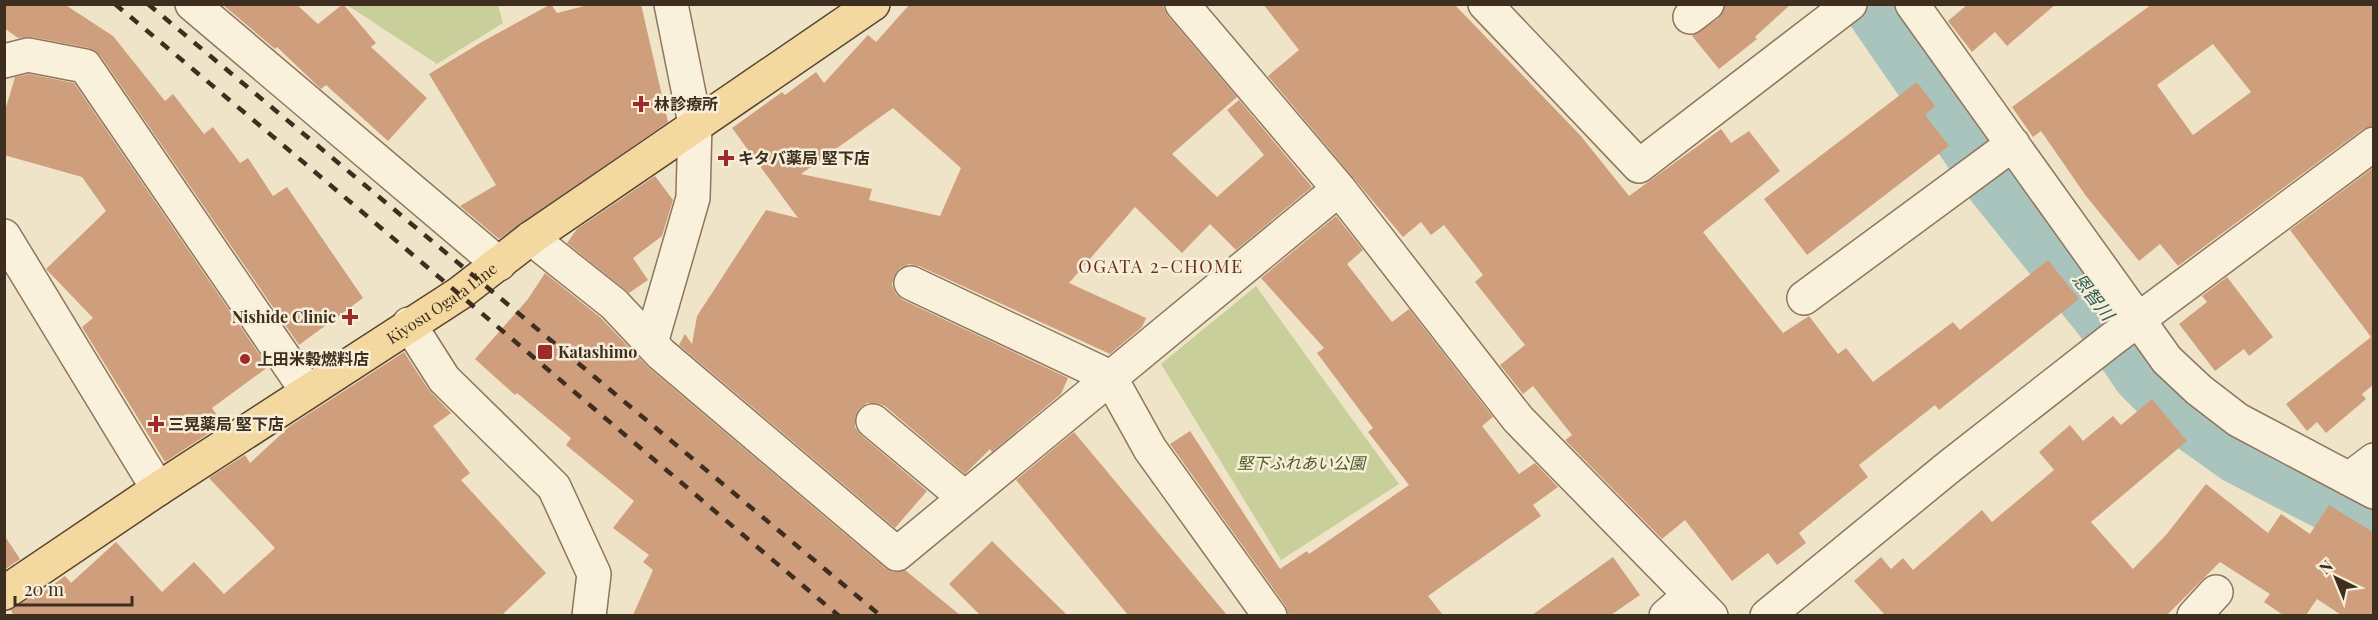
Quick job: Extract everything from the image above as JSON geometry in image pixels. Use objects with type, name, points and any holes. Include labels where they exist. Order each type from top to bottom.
[{"type":"main road","name":"Kiyosu Ogata Line","points":[[4,593],[499,264],[531,238],[873,4]]},
{"type":"street","points":[[192,4],[499,264]]},
{"type":"street","points":[[651,343],[693,198],[695,124],[671,4]]},
{"type":"street","points":[[1182,4],[1339,189],[1518,419],[1689,609]]},
{"type":"street","points":[[1485,4],[1640,166],[1850,4]]},
{"type":"street","points":[[1912,4],[1999,154],[2127,328],[2238,420],[2365,477]]},
{"type":"street","points":[[4,61],[28,55],[85,66],[307,391]]},
{"type":"street","points":[[1767,615],[2127,328],[2373,144]]},
{"type":"street","points":[[1804,298],[1999,154]]},
{"type":"street","points":[[531,238],[614,304],[651,343],[897,554],[1339,189]]},
{"type":"street","points":[[4,236],[158,489]]},
{"type":"street","points":[[911,283],[1110,377],[1150,450],[1270,615]]},
{"type":"street","points":[[410,324],[444,379],[554,487],[594,574],[590,615]]},
{"type":"street","points":[[873,421],[965,498]]},
{"type":"street","points":[[2194,615],[2216,592]]},
{"type":"green space","points":[[347,5],[498,5],[503,23],[437,64]]},
{"type":"green space","name":"堅下ふれあい公園","points":[[1256,286],[1399,484],[1281,560],[1161,364]]},
{"type":"building","points":[[4,4],[64,4],[113,36],[165,101],[173,94],[204,134],[213,127],[240,163],[248,158],[273,196],[287,187],[363,298],[299,345],[100,55],[89,48],[32,37],[18,38],[4,28]]},
{"type":"building","points":[[222,4],[296,4],[318,24],[343,4],[376,43],[371,47],[427,98],[388,141],[326,85],[321,89],[277,47],[275,49]]},
{"type":"building","points":[[551,4],[557,13],[592,4],[641,4],[668,122],[499,239],[460,206],[496,185],[429,74]]},
{"type":"building","points":[[910,4],[1162,4],[1168,16],[1237,97],[1172,154],[1217,197],[1264,155],[1227,110],[1239,100],[1312,187],[1236,250],[1210,224],[1182,253],[1135,207],[1069,283],[1146,318],[1142,327],[1110,354],[919,266],[909,264],[900,268],[894,276],[892,285],[896,294],[903,300],[1068,378],[1061,394],[992,452],[990,449],[965,474],[885,406],[867,403],[859,409],[855,418],[855,427],[861,435],[927,491],[895,528],[679,345],[685,334],[692,344],[697,316],[766,210],[798,218],[732,128],[782,92],[785,95],[816,72],[824,83],[868,35],[876,42]],"holes":[[[893,108],[961,168],[940,216],[869,200],[872,189],[801,174]]]},
{"type":"building","points":[[1263,4],[1454,4],[1580,135],[1629,196],[1721,129],[1731,143],[1749,131],[1780,171],[1703,232],[1783,333],[1809,316],[1838,354],[1846,348],[1873,382],[1953,322],[1960,330],[2048,260],[2079,299],[1939,410],[1935,405],[1859,465],[1868,477],[1799,533],[1806,543],[1777,565],[1768,553],[1732,581],[1685,520],[1662,539],[1565,440],[1572,435],[1533,386],[1523,394],[1500,365],[1525,345],[1475,282],[1483,275],[1444,225],[1431,235],[1421,222],[1403,237],[1268,76],[1299,50]]},
{"type":"building","points":[[1725,4],[1791,4],[1755,37],[1757,39],[1719,69],[1692,36],[1718,19]]},
{"type":"building","points":[[1968,4],[2056,4],[2007,46],[1995,32],[1972,52],[1948,21]]},
{"type":"building","points":[[2152,4],[2373,4],[2373,126],[2363,129],[2178,266],[2160,244],[2139,261],[2086,196],[2041,131],[2033,137],[2012,107]],"holes":[[[2213,44],[2251,92],[2193,135],[2157,85]]]},
{"type":"building","points":[[29,74],[74,83],[268,367],[212,408],[223,424],[165,462],[82,327],[93,318],[46,269],[106,211],[82,177],[4,155],[4,114],[15,77]]},
{"type":"building","points":[[1917,82],[1935,106],[1925,115],[1949,146],[1807,255],[1764,199]]},
{"type":"building","points":[[2373,168],[2373,385],[2362,394],[2366,399],[2326,433],[2317,422],[2307,431],[2286,404],[2371,337],[2290,230]]},
{"type":"building","points":[[655,176],[673,200],[662,236],[633,258],[648,280],[629,293],[567,243],[577,229]]},
{"type":"building","points":[[1336,216],[1363,250],[1347,264],[1392,322],[1409,309],[1493,417],[1482,426],[1519,474],[1535,463],[1558,487],[1533,505],[1541,516],[1428,596],[1443,615],[1289,615],[1285,605],[1170,444],[1190,431],[1280,569],[1307,551],[1309,554],[1409,485],[1368,432],[1373,428],[1317,353],[1324,348],[1261,278]]},
{"type":"building","points":[[545,273],[601,318],[649,368],[885,568],[893,572],[905,570],[960,615],[633,615],[653,570],[643,562],[649,555],[613,528],[634,501],[566,445],[571,438],[517,393],[515,395],[475,359],[528,299]]},
{"type":"building","points":[[2227,277],[2273,337],[2249,356],[2244,349],[2215,371],[2179,324],[2207,302],[2202,296]]},
{"type":"building","points":[[404,352],[428,389],[451,413],[433,426],[470,473],[461,480],[546,573],[502,615],[13,615],[11,610],[41,591],[42,593],[65,576],[71,583],[116,542],[162,592],[194,562],[224,594],[275,548],[209,478],[245,455],[250,463],[290,426]]},
{"type":"building","points":[[2152,399],[2187,441],[2091,522],[2133,569],[2166,535],[2206,484],[2268,533],[2281,514],[2310,534],[2329,505],[2373,532],[2373,615],[2341,615],[2317,599],[2306,615],[2283,615],[2264,602],[2270,594],[2220,562],[2167,615],[1885,615],[1854,581],[1881,557],[1891,569],[1903,558],[1913,570],[1982,510],[1992,522],[2054,470],[2039,452],[2070,425],[2083,441],[2113,416],[2121,425]]},
{"type":"building","points":[[1074,432],[1227,615],[1128,615],[1016,480]]},
{"type":"building","points":[[4,535],[20,559],[4,570]]},
{"type":"building","points":[[992,541],[1067,615],[980,615],[949,584]]},
{"type":"building","points":[[1613,557],[1640,595],[1611,615],[1532,615]]},
{"type":"waterway","name":"恩智川","points":[[1878,4],[2000,181],[2108,315],[2146,371],[2185,410],[2241,450],[2374,519]]},
{"type":"railway","points":[[115,4],[839,616]]},
{"type":"railway","points":[[148,4],[881,616]]},
{"type":"place","name":"林診療所","points":[[641,104]]},
{"type":"place","name":"キタバ薬局 堅下店","points":[[726,158]]},
{"type":"place","name":"Nishide Clinic","points":[[350,317]]},
{"type":"place","name":"Katashimo","points":[[545,352]]},
{"type":"place","name":"上田米穀燃料店","points":[[245,359]]},
{"type":"place","name":"三晃薬局 堅下店","points":[[156,424]]},
{"type":"district","name":"OGATA 2-CHOME","points":[[1161,267]]}]
